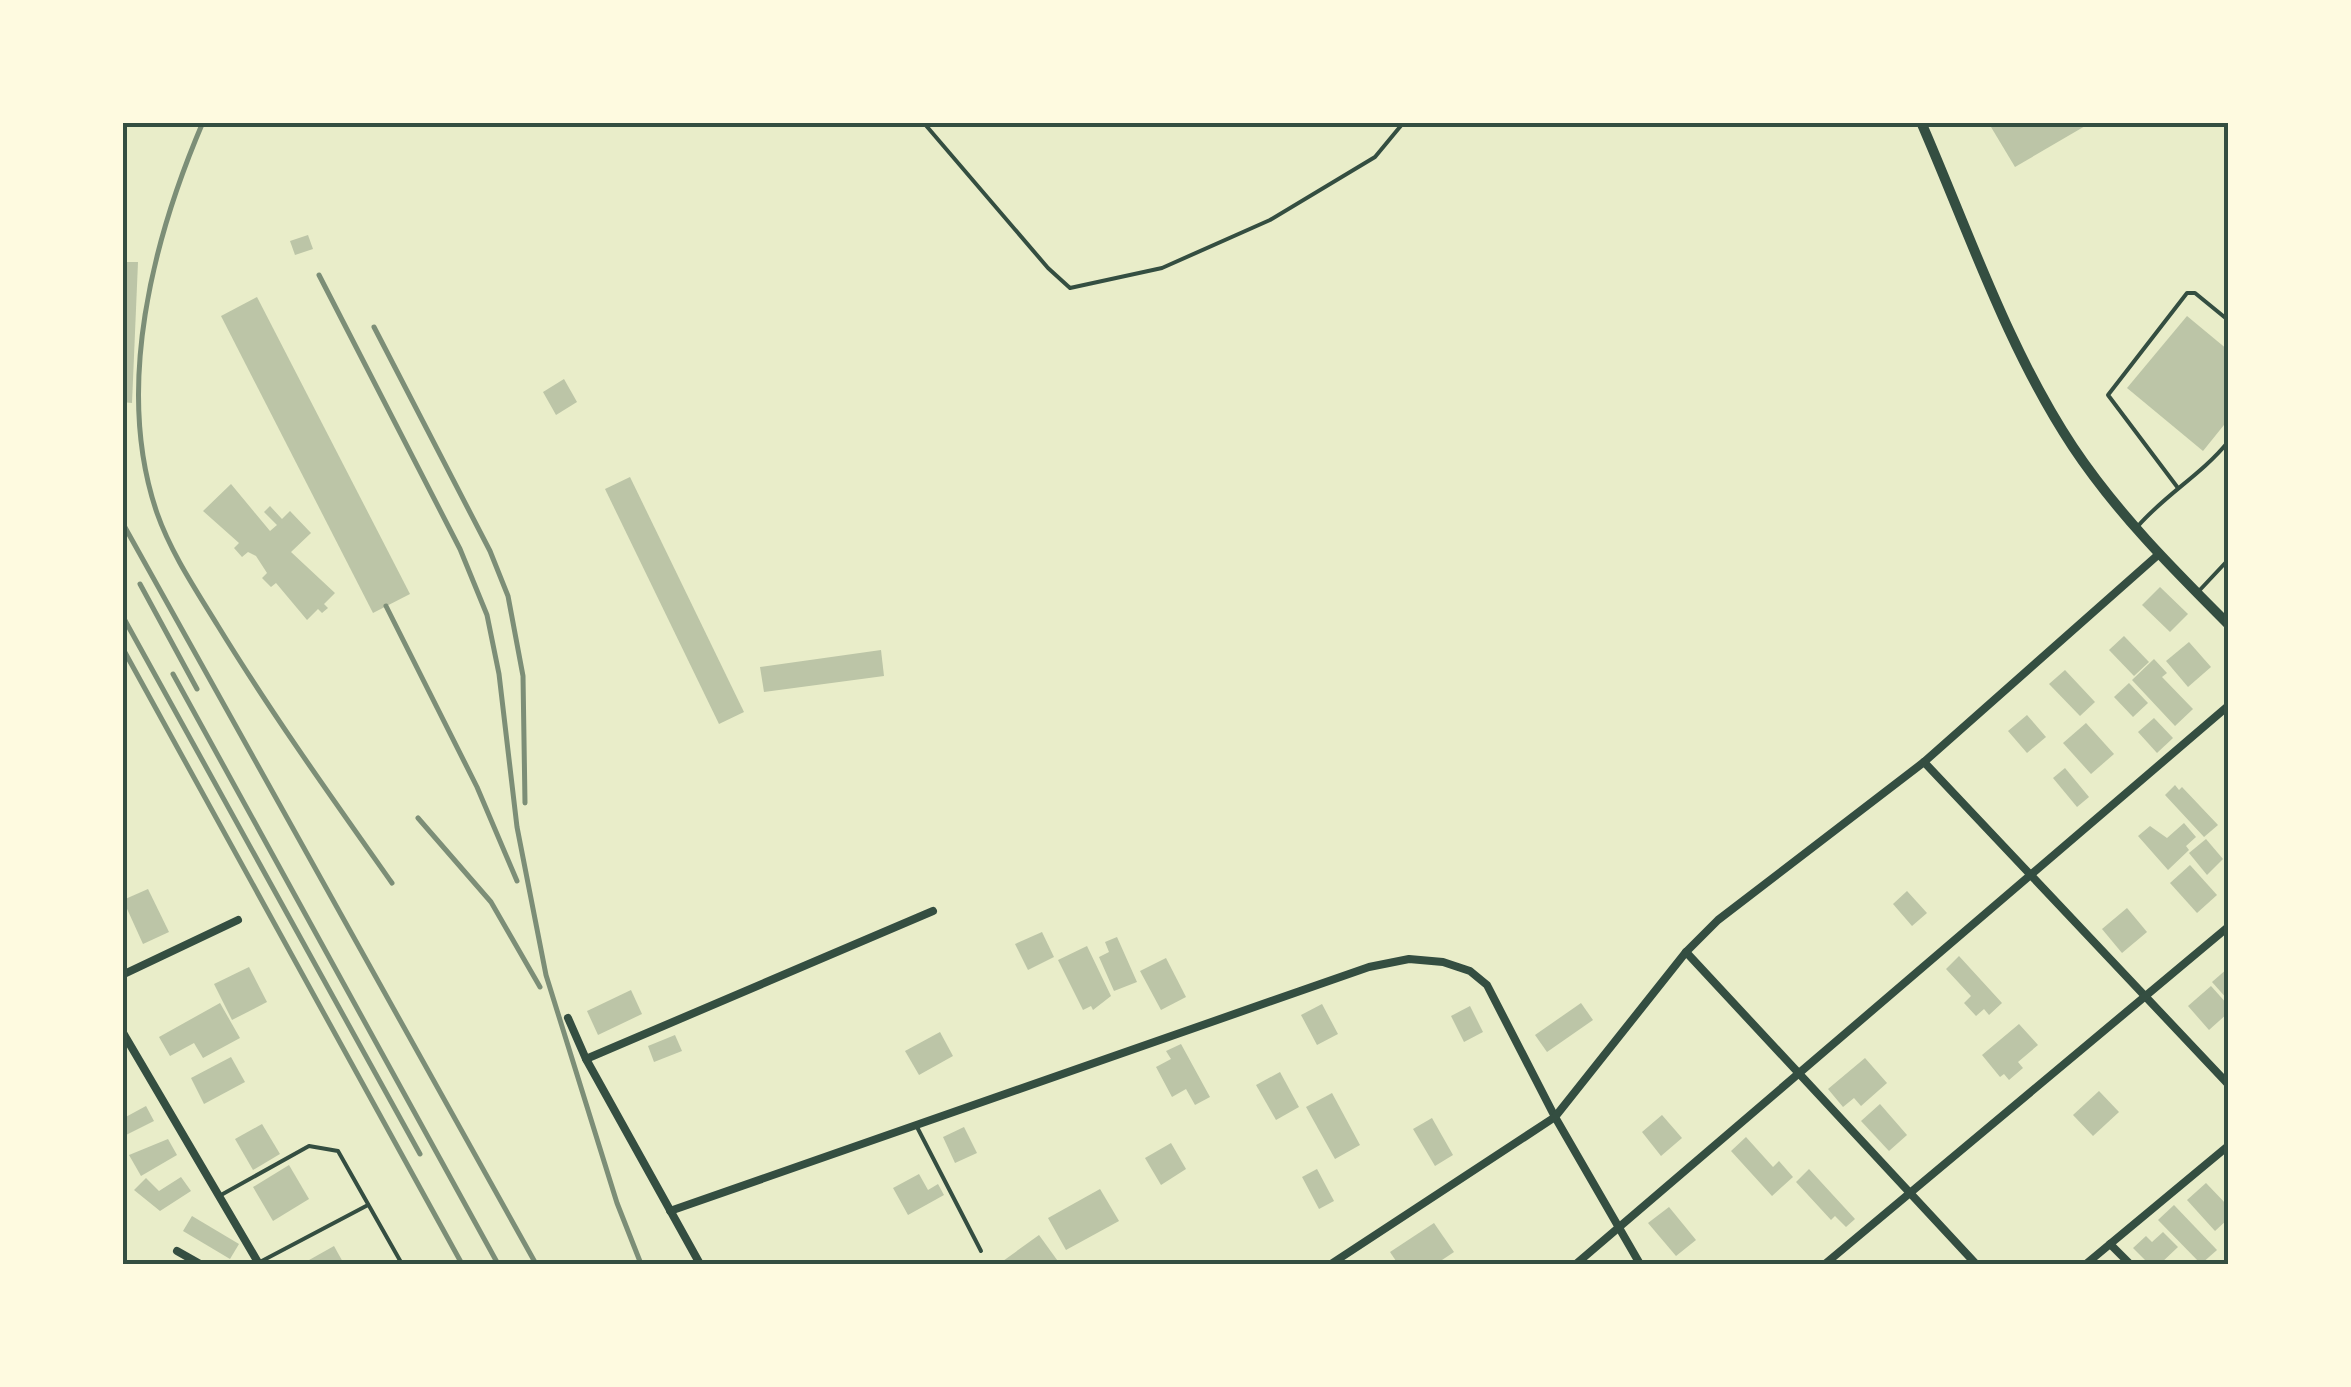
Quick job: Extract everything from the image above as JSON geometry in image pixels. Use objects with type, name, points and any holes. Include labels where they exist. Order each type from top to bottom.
[{"type":"street","points":[[1922,122],[2044,396],[2079,455],[2134,529],[2228,624]]},
{"type":"street","points":[[1332,1264],[1555,1117],[1686,952],[1718,920],[1924,762],[2159,554]]},
{"type":"street","points":[[1576,1264],[2228,706]]},
{"type":"street","points":[[1924,762],[2228,1084]]},
{"type":"street","points":[[586,1060],[933,911]]},
{"type":"street","points":[[122,975],[238,920]]},
{"type":"street","points":[[1825,1264],[2228,927]]},
{"type":"street","points":[[1686,952],[1976,1264]]},
{"type":"street","points":[[670,1211],[1392,961],[1425,960],[1470,971],[1487,985],[1555,1117],[1640,1264]]},
{"type":"street","points":[[568,1018],[586,1060],[700,1264]]},
{"type":"street","points":[[122,1031],[258,1264]]},
{"type":"street","points":[[2086,1264],[2228,1146]]},
{"type":"street","points":[[2110,1244],[2130,1264]]},
{"type":"street","points":[[177,1251],[200,1264]]},
{"type":"lane","points":[[923,122],[1048,268],[1070,288],[1162,268],[1270,220],[1376,158],[1404,122]]},
{"type":"lane","points":[[2178,488],[2108,394],[2187,293],[2195,293],[2228,320]]},
{"type":"lane","points":[[2134,529],[2178,488],[2206,470],[2228,442]]},
{"type":"lane","points":[[2198,592],[2228,560]]},
{"type":"lane","points":[[917,1127],[981,1251]]},
{"type":"lane","points":[[217,1197],[309,1146],[323,1145],[338,1151],[402,1264]]},
{"type":"lane","points":[[258,1264],[368,1205]]},
{"type":"building","points":[[1998,122],[2092,122],[2015,167],[1991,127]]},
{"type":"building","points":[[308,235],[313,249],[295,255],[290,241]]},
{"type":"building","points":[[122,262],[138,262],[132,403],[122,402]]},
{"type":"building","points":[[257,297],[410,594],[373,613],[221,316]]},
{"type":"building","points":[[2187,316],[2228,350],[2228,420],[2203,451],[2127,388]]},
{"type":"building","points":[[564,379],[577,402],[556,415],[543,392]]},
{"type":"building","points":[[630,477],[744,712],[719,724],[605,489]]},
{"type":"building","points":[[231,484],[270,531],[277,525],[264,512],[270,506],[282,519],[290,511],[311,533],[291,552],[335,593],[324,604],[328,608],[322,613],[318,609],[307,620],[276,583],[271,587],[262,578],[267,573],[256,556],[248,552],[242,557],[234,548],[239,543],[203,511]]},
{"type":"building","points":[[2160,587],[2188,614],[2170,632],[2142,605]]},
{"type":"building","points":[[2124,636],[2149,662],[2134,676],[2109,650]]},
{"type":"building","points":[[2189,642],[2211,667],[2188,687],[2166,661]]},
{"type":"building","points":[[881,650],[884,676],[764,692],[760,667]]},
{"type":"building","points":[[2154,659],[2167,673],[2162,677],[2193,709],[2175,726],[2132,680]]},
{"type":"building","points":[[2065,670],[2095,702],[2080,716],[2049,684]]},
{"type":"building","points":[[2129,683],[2148,703],[2133,717],[2114,697]]},
{"type":"building","points":[[2027,715],[2046,737],[2027,753],[2008,731]]},
{"type":"building","points":[[2154,718],[2173,738],[2157,753],[2138,732]]},
{"type":"building","points":[[2086,723],[2114,754],[2091,774],[2063,743]]},
{"type":"building","points":[[2065,768],[2089,797],[2077,807],[2053,778]]},
{"type":"building","points":[[2175,785],[2179,790],[2182,787],[2218,825],[2204,837],[2165,795]]},
{"type":"building","points":[[2184,823],[2196,837],[2186,846],[2189,850],[2168,870],[2138,836],[2150,826],[2167,838]]},
{"type":"building","points":[[2206,839],[2223,859],[2207,875],[2189,853]]},
{"type":"building","points":[[2190,865],[2217,895],[2197,913],[2170,883]]},
{"type":"building","points":[[148,889],[169,932],[143,944],[123,900]]},
{"type":"building","points":[[1907,891],[1927,913],[1912,926],[1893,904]]},
{"type":"building","points":[[2127,908],[2147,932],[2122,953],[2102,929]]},
{"type":"building","points":[[1042,932],[1054,957],[1028,970],[1015,944]]},
{"type":"building","points":[[1117,937],[1137,982],[1114,991],[1099,957],[1109,952],[1105,942]]},
{"type":"building","points":[[1087,946],[1111,996],[1093,1010],[1091,1006],[1083,1010],[1058,960]]},
{"type":"building","points":[[1959,956],[2002,1003],[1989,1015],[1984,1009],[1976,1016],[1964,1003],[1971,996],[1946,969]]},
{"type":"building","points":[[1166,958],[1186,997],[1161,1010],[1140,971]]},
{"type":"building","points":[[249,967],[267,1002],[232,1020],[214,984]]},
{"type":"building","points":[[2228,968],[2228,1000],[2212,982]]},
{"type":"building","points":[[2211,986],[2228,1005],[2228,1013],[2209,1030],[2188,1006]]},
{"type":"building","points":[[631,990],[642,1014],[598,1035],[587,1011]]},
{"type":"building","points":[[220,1003],[240,1038],[203,1058],[194,1043],[170,1056],[159,1037]]},
{"type":"building","points":[[1581,1003],[1593,1020],[1547,1052],[1535,1035]]},
{"type":"building","points":[[1322,1004],[1338,1034],[1317,1045],[1301,1015]]},
{"type":"building","points":[[1470,1006],[1483,1032],[1464,1042],[1451,1016]]},
{"type":"building","points":[[2019,1024],[2038,1045],[2018,1062],[2023,1068],[2009,1080],[2004,1074],[2000,1077],[1982,1055]]},
{"type":"building","points":[[940,1032],[953,1056],[919,1075],[905,1051]]},
{"type":"building","points":[[675,1035],[682,1051],[654,1062],[648,1046]]},
{"type":"building","points":[[1181,1044],[1210,1097],[1195,1105],[1186,1089],[1172,1097],[1156,1067],[1171,1059],[1166,1051]]},
{"type":"building","points":[[231,1057],[245,1082],[204,1104],[191,1078]]},
{"type":"building","points":[[1865,1058],[1887,1083],[1861,1106],[1854,1098],[1843,1107],[1828,1089]]},
{"type":"building","points":[[1280,1072],[1299,1107],[1276,1120],[1256,1085]]},
{"type":"building","points":[[2099,1091],[2119,1112],[2093,1136],[2073,1115]]},
{"type":"building","points":[[1332,1093],[1360,1145],[1335,1159],[1306,1107]]},
{"type":"building","points":[[1880,1104],[1907,1135],[1889,1151],[1861,1121]]},
{"type":"building","points":[[146,1106],[154,1121],[122,1137],[122,1119]]},
{"type":"building","points":[[1662,1115],[1682,1138],[1661,1156],[1642,1132]]},
{"type":"building","points":[[1432,1118],[1453,1155],[1435,1166],[1413,1129]]},
{"type":"building","points":[[262,1124],[280,1154],[253,1170],[235,1139]]},
{"type":"building","points":[[964,1127],[977,1153],[955,1163],[943,1137]]},
{"type":"building","points":[[1746,1137],[1773,1167],[1779,1161],[1793,1177],[1772,1196],[1731,1151]]},
{"type":"building","points":[[168,1139],[177,1155],[141,1176],[129,1155]]},
{"type":"building","points":[[1171,1143],[1186,1169],[1161,1185],[1145,1158]]},
{"type":"building","points":[[289,1165],[309,1199],[273,1221],[253,1187]]},
{"type":"building","points":[[1317,1169],[1334,1201],[1319,1209],[1302,1177]]},
{"type":"building","points":[[1809,1169],[1855,1219],[1846,1227],[1835,1216],[1831,1220],[1796,1182]]},
{"type":"building","points":[[919,1174],[928,1190],[938,1184],[944,1195],[908,1215],[893,1188]]},
{"type":"building","points":[[181,1177],[191,1191],[160,1211],[134,1190],[146,1178],[159,1191]]},
{"type":"building","points":[[2206,1183],[2228,1206],[2228,1219],[2215,1231],[2187,1200]]},
{"type":"building","points":[[1100,1189],[1119,1221],[1066,1250],[1048,1218]]},
{"type":"building","points":[[2174,1205],[2217,1250],[2201,1264],[2158,1220]]},
{"type":"building","points":[[1669,1207],[1696,1240],[1676,1256],[1648,1223]]},
{"type":"building","points":[[192,1216],[239,1244],[230,1259],[183,1231]]},
{"type":"building","points":[[1434,1223],[1454,1252],[1436,1264],[1398,1264],[1390,1252]]},
{"type":"building","points":[[2163,1232],[2178,1247],[2160,1264],[2149,1264],[2133,1248],[2146,1236],[2152,1242]]},
{"type":"building","points":[[1039,1235],[1060,1264],[1005,1264],[1003,1261]]},
{"type":"building","points":[[334,1246],[344,1264],[302,1264]]},
{"type":"railway","points":[[203,122],[169,215],[145,314],[139,365],[139,416],[145,465],[157,513],[193,585],[281,724],[392,883]]},
{"type":"railway","points":[[319,275],[460,549],[487,615],[499,674],[517,827],[546,975],[617,1203],[641,1264]]},
{"type":"railway","points":[[374,327],[490,551],[508,596],[523,676],[525,803]]},
{"type":"railway","points":[[122,522],[536,1264]]},
{"type":"railway","points":[[140,584],[197,689]]},
{"type":"railway","points":[[386,606],[477,787],[517,881]]},
{"type":"railway","points":[[122,615],[420,1154]]},
{"type":"railway","points":[[122,647],[462,1264]]},
{"type":"railway","points":[[173,674],[498,1264]]},
{"type":"railway","points":[[418,818],[491,902],[540,987]]}]
